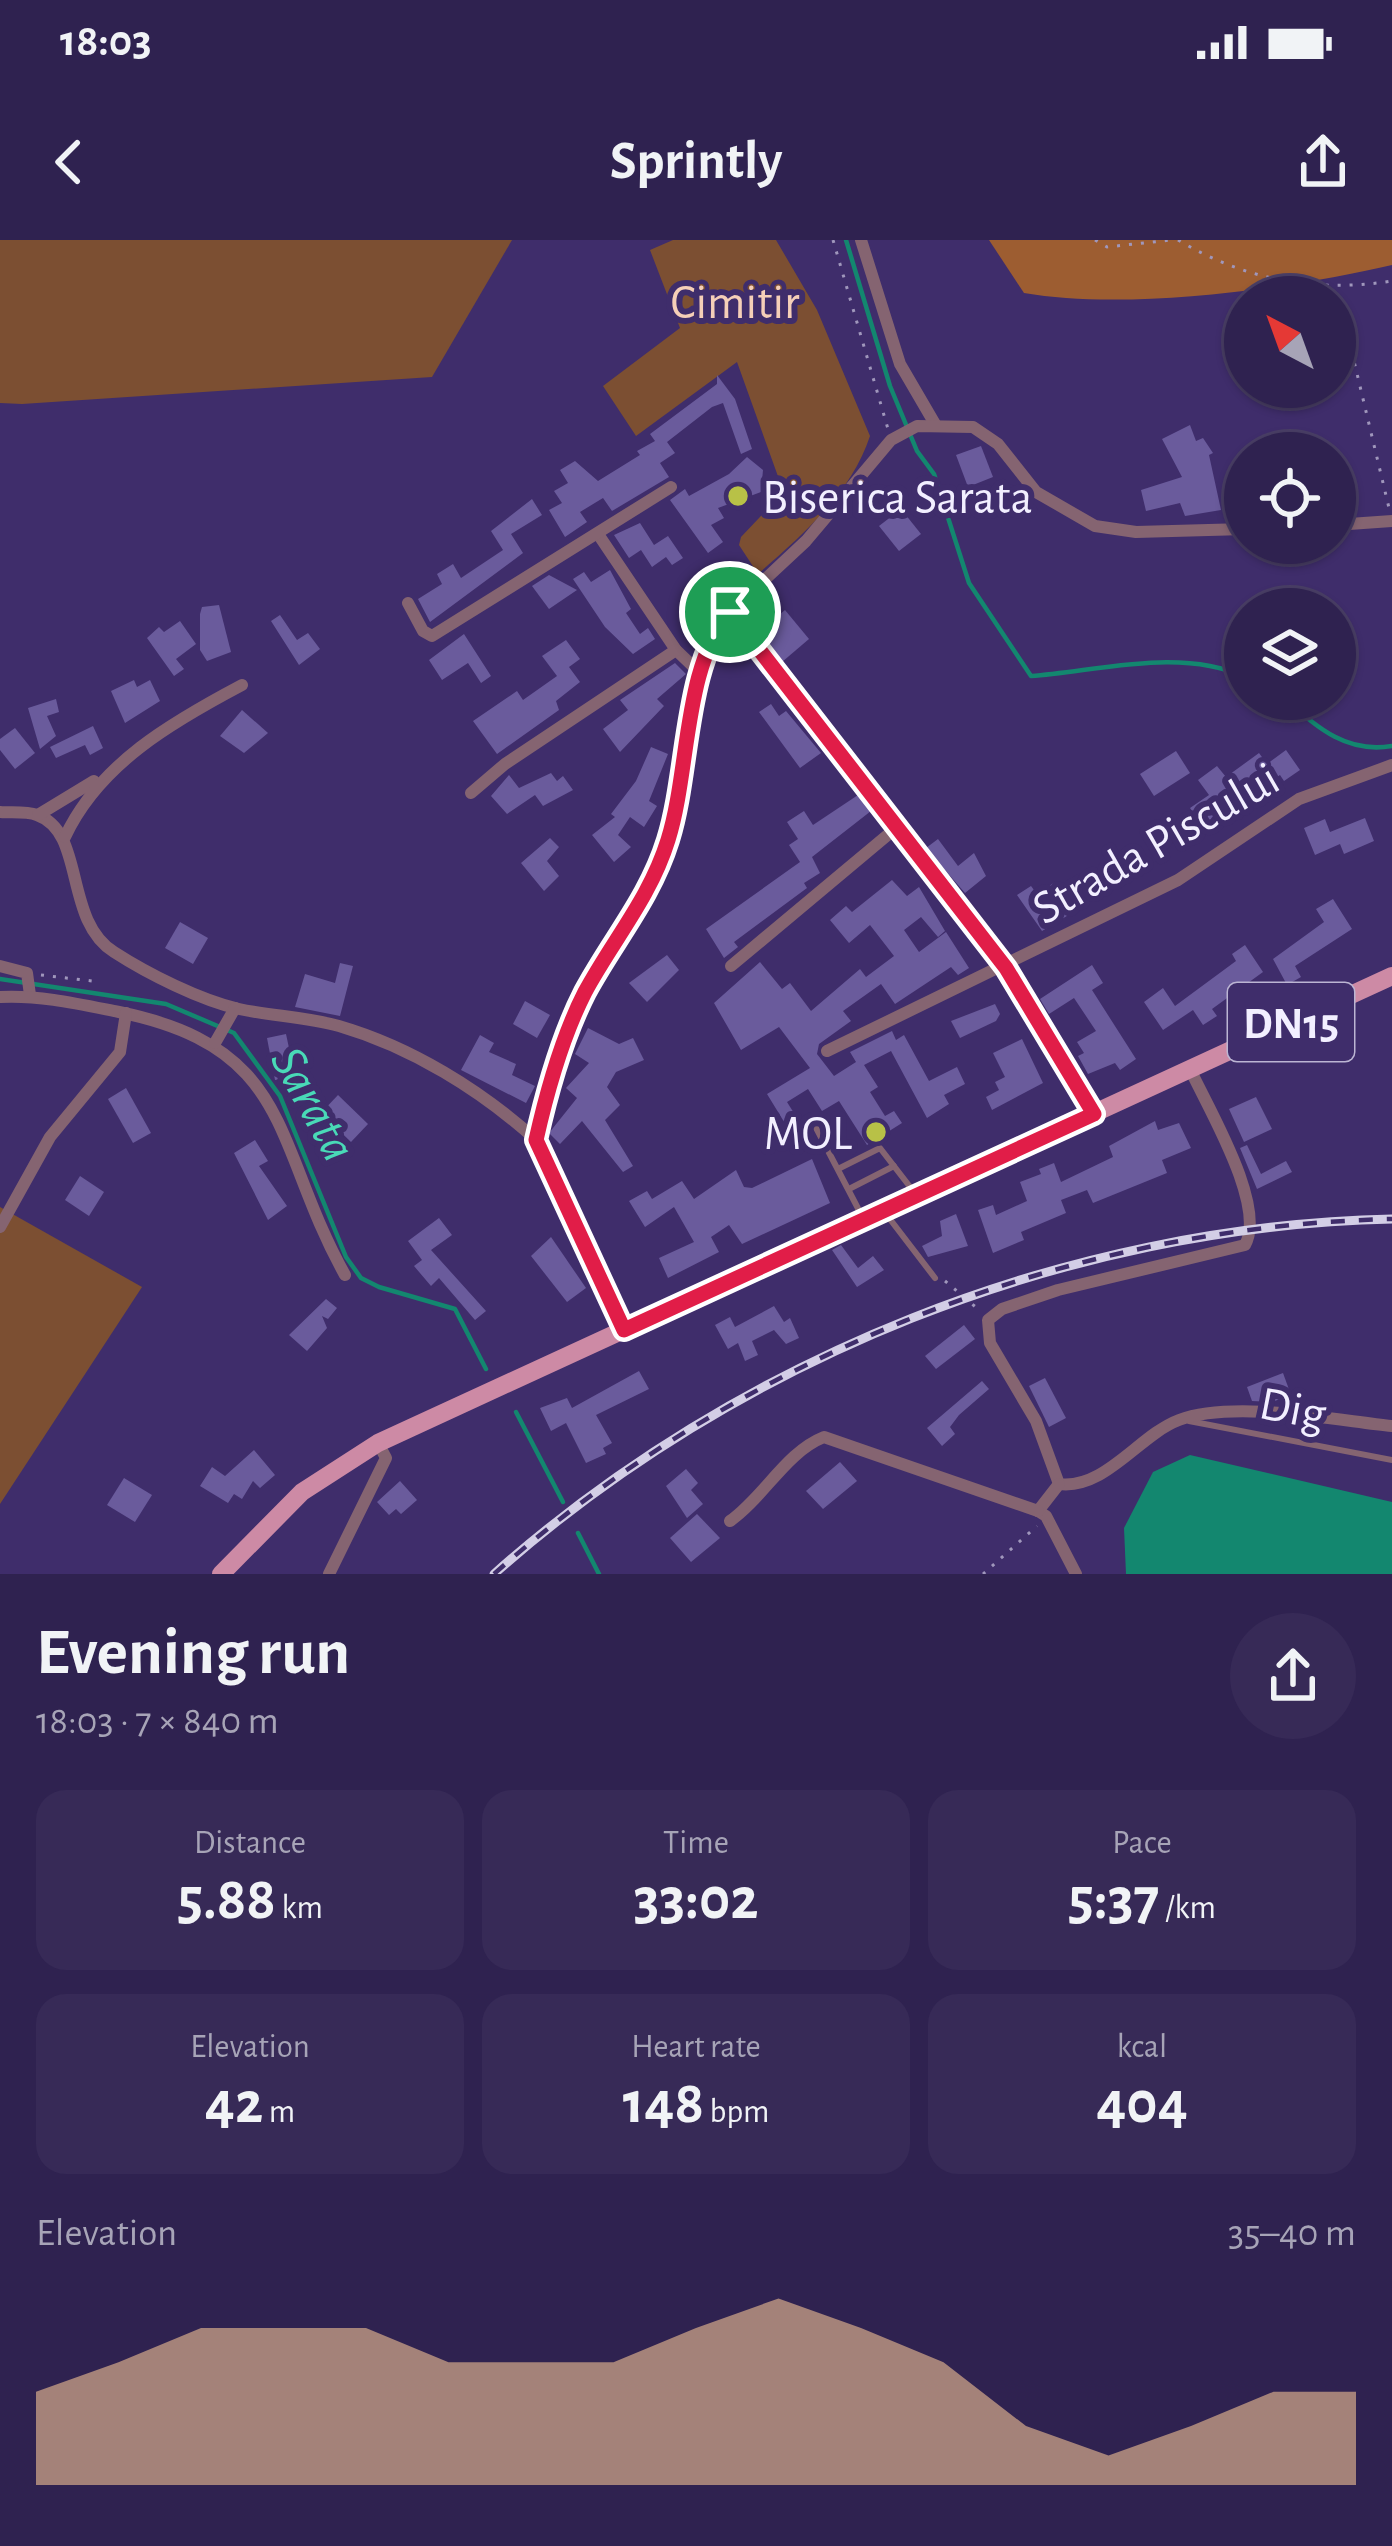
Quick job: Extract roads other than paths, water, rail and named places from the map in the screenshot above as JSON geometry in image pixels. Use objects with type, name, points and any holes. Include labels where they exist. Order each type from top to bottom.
[{"type":"main road","name":"DN15","points":[[221,1574],[302,1492],[378,1443],[1392,976]]},
{"type":"street","points":[[861,240],[900,364],[935,424]]},
{"type":"street","points":[[536,1140],[584,994],[640,906],[667,844],[710,641],[730,612],[806,541],[896,436],[917,426],[955,423],[988,434],[1036,492],[1095,526],[1136,532],[1224,530]]},
{"type":"street","points":[[409,603],[423,631],[432,635],[671,487]]},
{"type":"street","points":[[1356,524],[1392,521]]},
{"type":"street","points":[[598,534],[676,650],[700,673]]},
{"type":"street","points":[[730,612],[1006,968],[1094,1114]]},
{"type":"street","points":[[471,793],[506,764],[676,650]]},
{"type":"street","points":[[38,815],[180,720],[242,685]]},
{"type":"street","name":"Strada Piscului","points":[[827,1051],[1006,968],[1178,880],[1299,799],[1392,765]]},
{"type":"street","points":[[104,775],[80,805],[65,837],[73,884],[94,934],[111,951],[235,1008],[298,1016],[394,1046],[499,1108],[536,1140],[624,1330]]},
{"type":"street","points":[[0,812],[38,815],[65,837]]},
{"type":"street","points":[[731,967],[896,828]]},
{"type":"street","points":[[0,966],[29,983],[216,1040],[251,1075],[270,1103],[345,1275]]},
{"type":"street","points":[[0,997],[29,983]]},
{"type":"street","points":[[216,1040],[235,1008]]},
{"type":"street","points":[[0,1227],[50,1137],[120,1052],[126,1013]]},
{"type":"street","points":[[1042,1514],[1059,1484],[1036,1420],[990,1343],[988,1320],[1002,1310],[1058,1291],[1245,1245],[1252,1227],[1246,1195],[1190,1069]]},
{"type":"street","points":[[1059,1484],[1072,1486],[1094,1477],[1181,1419],[1236,1413],[1392,1426]]},
{"type":"street","points":[[730,1521],[749,1507],[796,1453],[824,1437],[1042,1514],[1076,1574]]},
{"type":"street","points":[[329,1574],[386,1458],[378,1443]]},
{"type":"lane","points":[[812,1120],[864,1219]]},
{"type":"lane","points":[[838,1169],[880,1148],[916,1195]]},
{"type":"lane","points":[[849,1189],[894,1166]]},
{"type":"lane","points":[[884,1210],[892,1229],[938,1276]]},
{"type":"lane","name":"Dig","points":[[1181,1419],[1392,1460]]},
{"type":"waterway","points":[[846,240],[890,386],[917,451],[934,474],[969,583],[1031,676],[1167,662],[1224,669]]},
{"type":"waterway","points":[[1311,720],[1346,742],[1392,746]]},
{"type":"waterway","name":"Sarata","points":[[0,979],[166,1004],[234,1033],[280,1096],[346,1257],[361,1278],[455,1309],[486,1369]]},
{"type":"waterway","points":[[516,1412],[563,1502]]},
{"type":"waterway","points":[[578,1533],[599,1574]]},
{"type":"railway","points":[[494,1574],[589,1497],[691,1428],[799,1369],[912,1318],[1029,1277],[1148,1247],[1270,1227],[1392,1219]]},
{"type":"place","name":"Biserica Sarata","points":[[738,496]]},
{"type":"place","name":"MOL","points":[[876,1132]]},
{"type":"park label","name":"Cimitir","points":[[735,301]]}]
